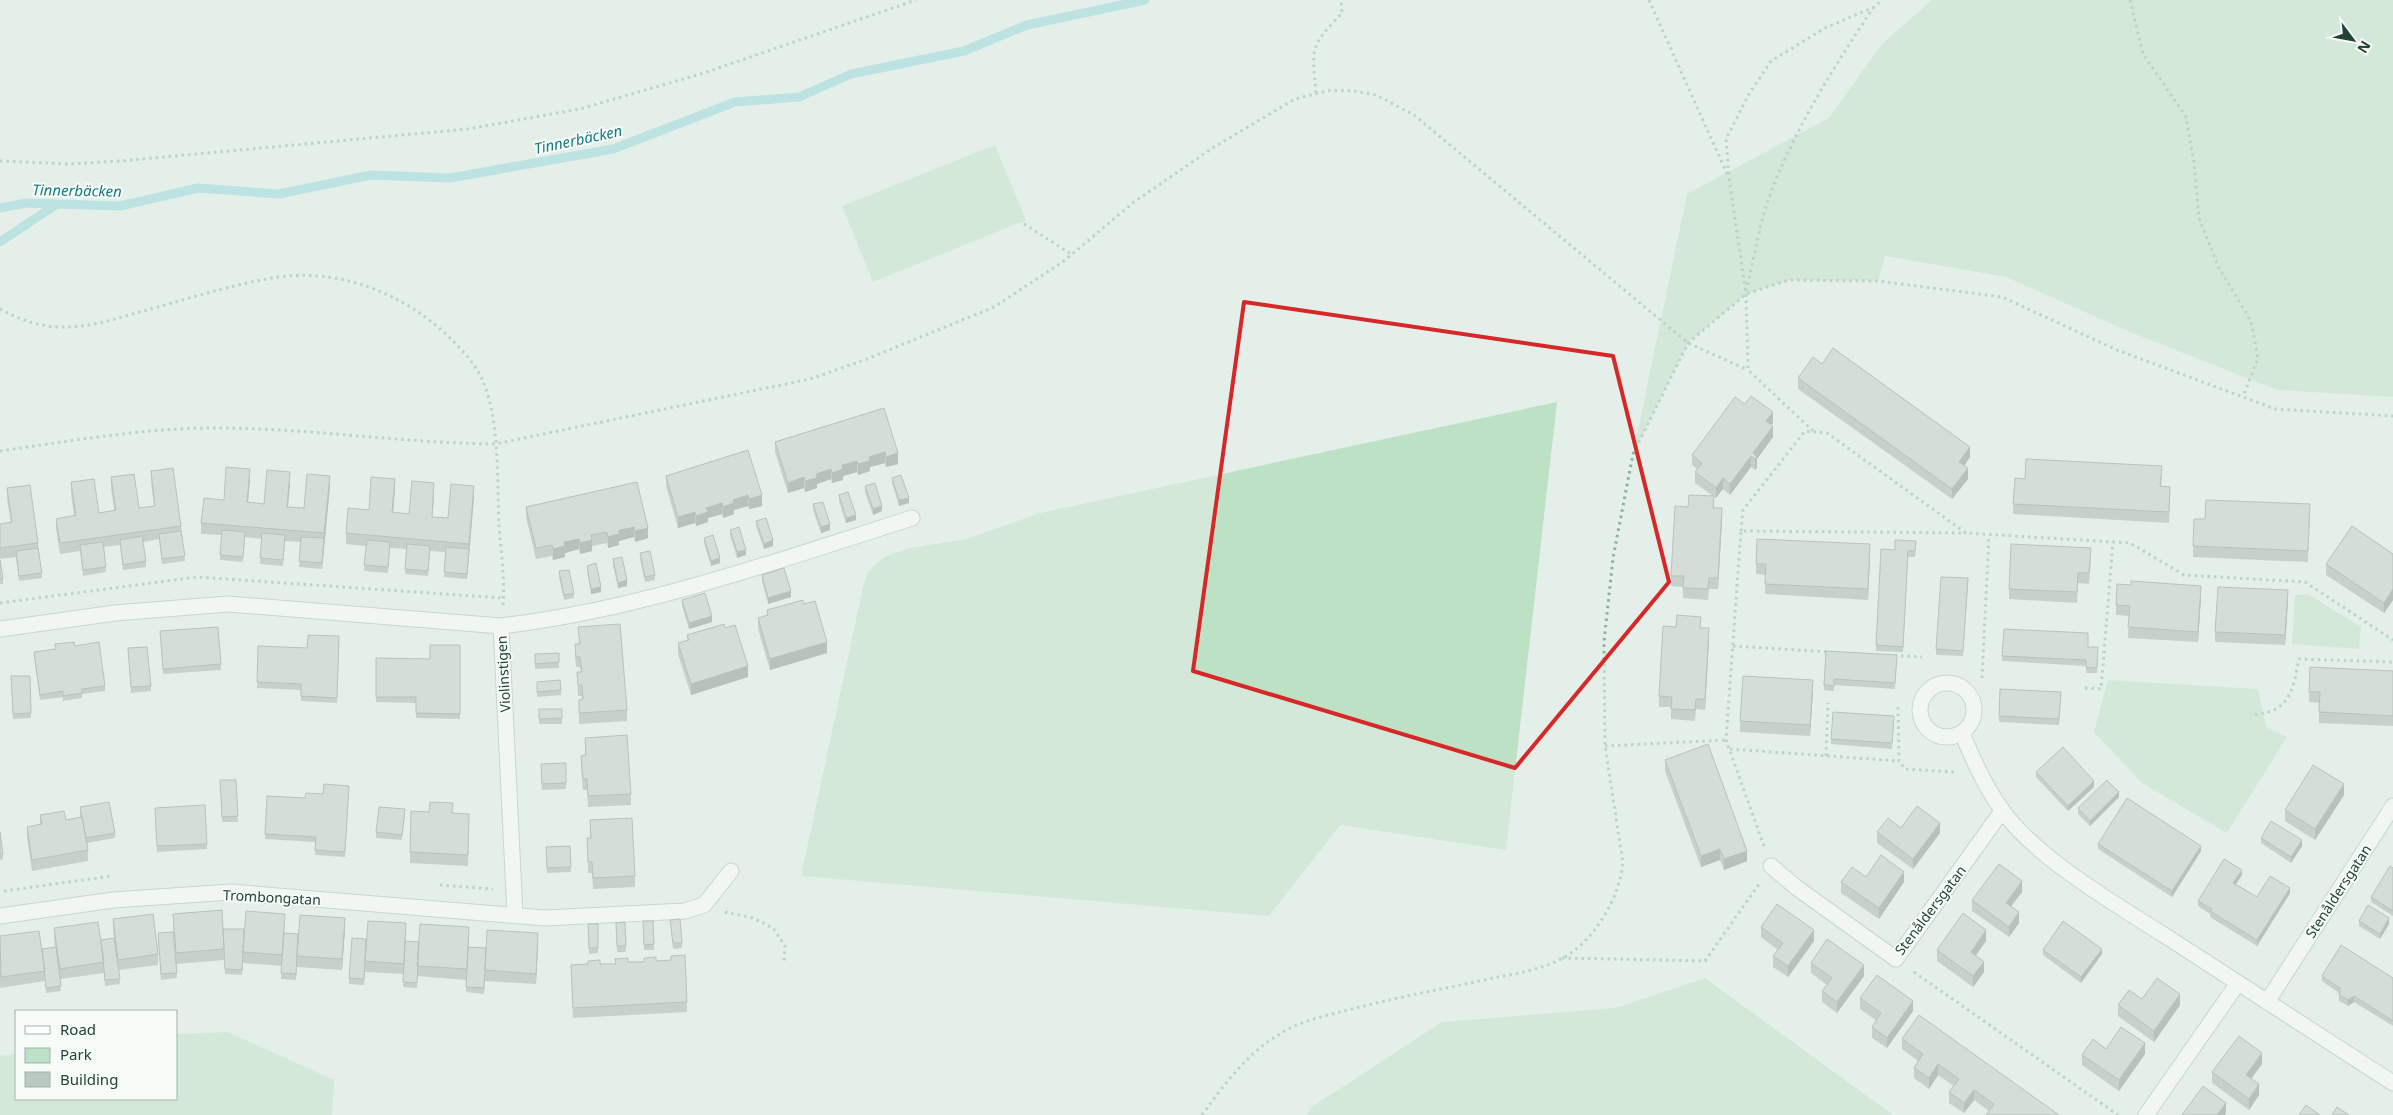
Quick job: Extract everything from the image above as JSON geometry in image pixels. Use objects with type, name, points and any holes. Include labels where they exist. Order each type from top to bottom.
[{"type":"street","name":"Violinstigen","points":[[515,915],[501,626],[577,613],[701,585],[912,518]]},
{"type":"street","points":[[0,629],[115,612],[228,604],[501,626]]},
{"type":"street","points":[[1962,733],[1974,762],[2002,811],[2029,840],[2062,866],[2125,910],[2393,1083]]},
{"type":"street","name":"Stenåldersgatan","points":[[2267,1002],[2393,806]]},
{"type":"street","name":"Stenåldersgatan","points":[[1771,866],[1797,888],[1896,959],[2002,811]]},
{"type":"street","points":[[515,915],[545,918],[685,911],[704,905],[731,871]]},
{"type":"street","name":"Trombongatan","points":[[0,916],[113,900],[231,892],[515,915]]},
{"type":"street","points":[[2146,1115],[2238,983]]},
{"type":"path","points":[[0,161],[70,164],[120,161],[468,129],[580,109],[704,73],[916,0]]},
{"type":"path","points":[[1316,94],[1312,52],[1320,36],[1342,13],[1341,0]]},
{"type":"path","points":[[1649,0],[1729,178]]},
{"type":"path","points":[[1746,294],[1770,196],[1793,144],[1828,76],[1874,7],[1882,0]]},
{"type":"path","points":[[2130,0],[2143,54],[2186,117],[2194,162],[2199,218],[2218,266],[2251,322],[2258,358],[2242,397]]},
{"type":"path","points":[[1748,370],[1746,294],[1729,178],[1726,139],[1749,94],[1771,61],[1826,28],[1874,7]]},
{"type":"path","points":[[0,451],[140,431],[214,428],[274,430],[446,444],[495,444],[810,379],[867,359],[994,307],[1056,266],[1134,202],[1214,147],[1294,99],[1339,90],[1376,95],[1414,115],[1688,343],[1748,370],[1813,431]]},
{"type":"path","points":[[1024,224],[1071,254]]},
{"type":"path","points":[[0,309],[15,317],[36,324],[61,327],[95,324],[241,284],[274,278],[321,276],[373,288],[427,317],[466,355],[482,379],[492,407],[503,598],[501,626]]},
{"type":"path","points":[[1202,1115],[1246,1059],[1267,1041],[1288,1029],[1313,1019],[1363,1006],[1540,968],[1572,952],[1596,926],[1621,880],[1622,848],[1605,746],[1604,642],[1613,558],[1633,454],[1688,343],[1746,294],[1789,280],[1878,281],[2002,297],[2117,350],[2276,410],[2393,416]]},
{"type":"path","points":[[1562,958],[1705,961],[1771,866],[1726,740],[1741,531],[1743,510],[1805,431],[1827,433],[1966,533]]},
{"type":"path","points":[[1741,531],[1966,533],[2130,543],[2184,575],[2305,582],[2393,640]]},
{"type":"path","points":[[1982,678],[1990,535]]},
{"type":"path","points":[[2086,688],[2101,689],[2114,542]]},
{"type":"path","points":[[1733,646],[1832,652]]},
{"type":"path","points":[[1882,655],[1922,657]]},
{"type":"path","points":[[2255,715],[2274,710],[2285,702],[2294,686],[2299,659],[2393,662]]},
{"type":"path","points":[[1826,756],[1828,703]]},
{"type":"path","points":[[1898,707],[1899,761],[1905,768],[1961,773],[1974,762]]},
{"type":"path","points":[[1605,746],[1726,740]]},
{"type":"path","points":[[1730,749],[1899,761]]},
{"type":"path","points":[[710,898],[720,909],[735,916],[753,918],[773,928],[781,937],[785,946],[784,962]]},
{"type":"path","points":[[1896,959],[2118,1115]]},
{"type":"highlighted area","points":[[1244,302],[1613,356],[1669,582],[1515,768],[1193,671]]},
{"type":"green space","points":[[1932,0],[2393,0],[2393,397],[2277,390],[2130,332],[2006,277],[1885,256],[1878,281],[1789,280],[1746,294],[1688,343],[1633,454],[1687,194],[1829,118],[1882,44]]},
{"type":"green space","points":[[995,145],[1026,220],[873,282],[842,206]]},
{"type":"green space","points":[[1557,402],[1506,850],[1340,825],[1269,916],[801,876],[863,587],[868,571],[885,557],[910,548],[966,539],[1040,513]]},
{"type":"green space","points":[[2308,594],[2361,627],[2359,649],[2292,644],[2295,595]]},
{"type":"green space","points":[[2108,680],[2258,689],[2266,727],[2287,737],[2227,833],[2142,783],[2094,732]]},
{"type":"green space","points":[[1705,978],[1893,1115],[1307,1115],[1312,1107],[1442,1022],[1615,1008]]},
{"type":"green space","points":[[228,1032],[334,1080],[332,1115],[0,1115],[0,1056],[15,1054],[15,1100],[178,1100],[178,1034]]},
{"type":"building","points":[[1833,348],[1970,447],[1959,462],[1968,468],[1952,489],[1798,378],[1813,357],[1822,364]]},
{"type":"building","points":[[1751,396],[1773,412],[1766,421],[1773,426],[1753,453],[1757,457],[1755,459],[1751,456],[1730,484],[1723,478],[1716,488],[1695,472],[1702,463],[1692,455],[1735,397],[1745,404]]},
{"type":"building","points":[[884,408],[898,453],[886,457],[885,452],[869,457],[870,461],[858,464],[857,461],[842,465],[843,469],[832,473],[831,469],[816,474],[817,478],[805,481],[804,477],[788,483],[775,442]]},
{"type":"building","points":[[748,450],[762,495],[749,499],[748,495],[733,500],[734,503],[723,507],[722,503],[706,508],[708,512],[696,516],[695,512],[678,517],[666,476]]},
{"type":"building","points":[[2026,459],[2162,466],[2160,486],[2170,487],[2169,512],[2013,504],[2015,478],[2025,479]]},
{"type":"building","points":[[226,467],[250,469],[247,502],[264,504],[267,470],[290,472],[287,507],[304,508],[307,474],[330,476],[324,533],[201,523],[204,498],[224,500]]},
{"type":"building","points":[[173,468],[181,526],[60,543],[56,519],[76,515],[71,482],[94,479],[99,513],[116,510],[111,477],[134,474],[139,508],[155,506],[151,471]]},
{"type":"building","points":[[901,475],[909,498],[899,500],[892,478]]},
{"type":"building","points":[[371,477],[395,479],[392,512],[409,514],[412,481],[434,483],[432,517],[448,518],[451,484],[474,486],[469,544],[346,533],[348,508],[369,510]]},
{"type":"building","points":[[637,482],[648,528],[635,531],[634,527],[619,530],[619,534],[608,537],[607,532],[591,535],[592,540],[580,543],[579,539],[564,542],[565,546],[553,549],[552,545],[536,548],[526,507]]},
{"type":"building","points":[[875,483],[882,506],[873,509],[865,486]]},
{"type":"building","points":[[30,485],[38,543],[0,548],[0,524],[12,522],[7,488]]},
{"type":"building","points":[[848,492],[856,515],[846,518],[839,495]]},
{"type":"building","points":[[1689,495],[1714,496],[1713,508],[1722,508],[1718,578],[1709,578],[1708,589],[1683,588],[1684,576],[1671,576],[1675,506],[1688,507]]},
{"type":"building","points":[[2206,500],[2310,504],[2308,551],[2193,546],[2194,519],[2205,519]]},
{"type":"building","points":[[823,502],[830,524],[821,527],[813,504]]},
{"type":"building","points":[[766,518],[773,540],[764,544],[756,521]]},
{"type":"building","points":[[2352,526],[2393,554],[2393,589],[2384,603],[2326,564]]},
{"type":"building","points":[[739,527],[746,550],[737,552],[730,530]]},
{"type":"building","points":[[222,530],[245,532],[243,557],[220,555]]},
{"type":"building","points":[[181,531],[185,556],[162,559],[159,534]]},
{"type":"building","points":[[262,533],[285,535],[283,560],[260,558]]},
{"type":"building","points":[[713,535],[720,558],[711,561],[704,538]]},
{"type":"building","points":[[142,536],[146,561],[123,565],[120,540]]},
{"type":"building","points":[[301,537],[324,538],[322,563],[299,561]]},
{"type":"building","points":[[1757,539],[1870,544],[1868,589],[1765,584],[1766,564],[1756,564]]},
{"type":"building","points":[[367,540],[390,542],[388,567],[364,565]]},
{"type":"building","points":[[1895,540],[1916,541],[1915,551],[1908,551],[1903,647],[1876,645],[1881,549],[1895,550]]},
{"type":"building","points":[[103,542],[106,567],[83,570],[80,545]]},
{"type":"building","points":[[407,544],[430,546],[428,571],[405,569]]},
{"type":"building","points":[[2011,544],[2091,548],[2089,573],[2078,573],[2077,592],[2009,589]]},
{"type":"building","points":[[446,547],[469,549],[467,574],[444,572]]},
{"type":"building","points":[[38,548],[42,573],[19,576],[16,551]]},
{"type":"building","points":[[650,551],[655,575],[645,577],[640,553]]},
{"type":"building","points":[[622,557],[627,580],[618,583],[613,559]]},
{"type":"building","points":[[0,560],[3,578],[0,579]]},
{"type":"building","points":[[596,563],[601,587],[591,589],[587,566]]},
{"type":"building","points":[[784,568],[791,591],[768,598],[762,575]]},
{"type":"building","points":[[569,570],[574,593],[564,595],[559,571]]},
{"type":"building","points":[[1941,577],[1968,578],[1963,651],[1936,649]]},
{"type":"building","points":[[2131,581],[2201,586],[2198,632],[2128,627],[2130,606],[2116,605],[2117,584],[2131,585]]},
{"type":"building","points":[[2218,587],[2288,590],[2285,635],[2215,632]]},
{"type":"building","points":[[705,593],[712,616],[689,623],[682,600]]},
{"type":"building","points":[[803,600],[804,604],[815,601],[827,642],[770,659],[758,618],[768,615],[767,610]]},
{"type":"building","points":[[1677,615],[1701,617],[1700,628],[1709,628],[1705,699],[1696,699],[1695,710],[1671,709],[1672,697],[1659,696],[1663,626],[1676,627]]},
{"type":"building","points":[[620,624],[627,710],[579,713],[579,700],[583,699],[582,685],[578,685],[577,672],[582,672],[580,657],[576,657],[575,644],[580,644],[578,627]]},
{"type":"building","points":[[724,624],[725,628],[735,625],[748,666],[691,684],[678,643],[689,640],[687,635]]},
{"type":"building","points":[[218,627],[221,664],[163,669],[160,631]]},
{"type":"building","points":[[2004,629],[2088,633],[2088,647],[2098,647],[2097,668],[2086,667],[2086,660],[2002,656]]},
{"type":"building","points":[[308,635],[339,636],[337,698],[301,696],[301,684],[257,682],[258,646],[307,648]]},
{"type":"building","points":[[74,642],[75,646],[99,642],[105,686],[82,689],[82,693],[63,696],[63,691],[40,695],[34,652],[56,649],[55,644]]},
{"type":"building","points":[[430,645],[460,645],[460,714],[416,713],[416,697],[376,697],[376,658],[430,659]]},
{"type":"building","points":[[147,647],[151,686],[131,687],[128,648]]},
{"type":"building","points":[[1826,651],[1897,655],[1895,683],[1834,679],[1834,686],[1824,685]]},
{"type":"building","points":[[559,653],[559,662],[535,664],[535,654]]},
{"type":"building","points":[[2310,667],[2393,671],[2393,716],[2319,712],[2320,692],[2309,692]]},
{"type":"building","points":[[11,676],[30,676],[31,713],[13,714]]},
{"type":"building","points":[[1743,676],[1813,680],[1810,725],[1740,721]]},
{"type":"building","points":[[560,680],[561,690],[537,692],[537,682]]},
{"type":"building","points":[[2000,689],[2061,692],[2059,719],[1999,716]]},
{"type":"building","points":[[539,709],[562,709],[562,718],[539,719]]},
{"type":"building","points":[[1833,712],[1894,716],[1892,743],[1831,739]]},
{"type":"building","points":[[627,735],[631,794],[588,796],[587,779],[583,779],[581,756],[586,755],[585,738]]},
{"type":"building","points":[[1708,744],[1747,851],[1724,859],[1720,849],[1701,856],[1665,760]]},
{"type":"building","points":[[2063,747],[2094,781],[2068,806],[2036,772]]},
{"type":"building","points":[[566,763],[566,783],[542,784],[541,764]]},
{"type":"building","points":[[2313,765],[2344,784],[2315,829],[2285,810]]},
{"type":"building","points":[[220,780],[236,780],[238,816],[222,817]]},
{"type":"building","points":[[2107,780],[2119,792],[2090,821],[2078,808]]},
{"type":"building","points":[[324,784],[349,786],[345,852],[315,850],[316,837],[265,834],[267,796],[305,798],[306,793],[323,794]]},
{"type":"building","points":[[2127,798],[2201,846],[2172,891],[2098,844]]},
{"type":"building","points":[[109,802],[115,833],[86,838],[80,807]]},
{"type":"building","points":[[430,802],[453,803],[452,813],[469,814],[468,855],[410,852],[411,811],[429,812]]},
{"type":"building","points":[[205,805],[207,844],[157,846],[155,808]]},
{"type":"building","points":[[1917,806],[1940,823],[1913,859],[1877,832],[1888,818],[1901,828]]},
{"type":"building","points":[[379,807],[405,809],[402,835],[376,832]]},
{"type":"building","points":[[64,811],[66,820],[82,817],[88,850],[32,860],[27,827],[42,824],[40,815]]},
{"type":"building","points":[[632,818],[635,876],[593,878],[592,862],[588,862],[587,838],[591,838],[590,820]]},
{"type":"building","points":[[2271,821],[2302,840],[2291,857],[2261,838]]},
{"type":"building","points":[[0,832],[3,854],[0,854]]},
{"type":"building","points":[[570,846],[571,867],[547,868],[546,847]]},
{"type":"building","points":[[1881,855],[1904,872],[1879,908],[1841,882],[1852,867],[1866,877]]},
{"type":"building","points":[[2224,859],[2242,870],[2233,883],[2257,897],[2270,876],[2290,888],[2257,940],[2210,911],[2212,909],[2198,901]]},
{"type":"building","points":[[1999,864],[2022,881],[2006,903],[2019,912],[2009,927],[1972,900]]},
{"type":"building","points":[[2390,866],[2393,868],[2393,911],[2371,897]]},
{"type":"building","points":[[1777,904],[1814,930],[1788,966],[1773,956],[1783,943],[1761,927]]},
{"type":"building","points":[[2368,905],[2389,918],[2380,934],[2359,921]]},
{"type":"building","points":[[222,910],[224,949],[176,953],[173,914]]},
{"type":"building","points":[[246,911],[285,914],[282,955],[243,952]]},
{"type":"building","points":[[1963,913],[1986,930],[1971,952],[1984,962],[1973,976],[1937,950]]},
{"type":"building","points":[[153,914],[158,954],[118,960],[113,919]]},
{"type":"building","points":[[300,915],[345,918],[342,959],[297,956]]},
{"type":"building","points":[[680,919],[682,943],[673,943],[670,920]]},
{"type":"building","points":[[368,921],[406,923],[404,964],[365,961]]},
{"type":"building","points":[[643,921],[653,921],[654,944],[644,945]]},
{"type":"building","points":[[2063,921],[2102,949],[2081,977],[2043,950]]},
{"type":"building","points":[[98,922],[104,962],[60,969],[54,928]]},
{"type":"building","points":[[625,922],[626,946],[617,946],[616,923]]},
{"type":"building","points":[[420,924],[469,927],[467,969],[417,966]]},
{"type":"building","points":[[588,924],[598,924],[598,948],[589,948]]},
{"type":"building","points":[[223,929],[244,929],[242,970],[225,969]]},
{"type":"building","points":[[487,930],[538,933],[536,974],[485,970]]},
{"type":"building","points":[[39,931],[45,971],[1,977],[0,936]]},
{"type":"building","points":[[173,932],[177,973],[161,974],[158,933]]},
{"type":"building","points":[[284,933],[298,934],[296,974],[281,973]]},
{"type":"building","points":[[114,938],[120,979],[105,980],[101,940]]},
{"type":"building","points":[[352,938],[366,939],[364,979],[349,978]]},
{"type":"building","points":[[1827,939],[1864,965],[1837,1002],[1822,991],[1832,978],[1811,963]]},
{"type":"building","points":[[405,941],[419,942],[417,983],[403,982]]},
{"type":"building","points":[[2341,945],[2393,978],[2393,1021],[2354,996],[2348,1000],[2339,995],[2340,988],[2322,976]]},
{"type":"building","points":[[56,947],[61,986],[46,988],[42,949]]},
{"type":"building","points":[[468,947],[486,948],[484,988],[466,987]]},
{"type":"building","points":[[685,955],[687,1002],[573,1008],[571,965],[588,964],[588,961],[600,960],[600,964],[616,964],[615,959],[628,958],[628,962],[644,962],[644,958],[656,957],[656,961],[671,960],[671,956]]},
{"type":"building","points":[[1877,975],[1913,1001],[1887,1038],[1872,1027],[1881,1013],[1860,998]]},
{"type":"building","points":[[2157,978],[2180,994],[2154,1031],[2118,1005],[2129,990],[2142,999]]},
{"type":"building","points":[[1919,1015],[2059,1115],[1986,1115],[1994,1104],[1974,1090],[1964,1103],[1949,1092],[1959,1079],[1938,1064],[1929,1078],[1914,1068],[1923,1054],[1902,1039]]},
{"type":"building","points":[[2121,1027],[2145,1043],[2119,1080],[2082,1055],[2093,1039],[2106,1049]]},
{"type":"building","points":[[2239,1036],[2262,1053],[2246,1075],[2259,1084],[2249,1099],[2212,1072]]},
{"type":"building","points":[[2203,1086],[2226,1103],[2217,1115],[2182,1115]]},
{"type":"building","points":[[2306,1105],[2320,1115],[2299,1115]]},
{"type":"building","points":[[2337,1107],[2349,1115],[2332,1115]]},
{"type":"waterway","name":"Tinnerbäcken","points":[[0,208],[26,203],[120,206],[198,188],[279,194],[371,175],[450,178],[613,149],[735,102],[799,97],[851,74],[964,51],[1027,25],[1145,0]]},
{"type":"waterway","points":[[0,242],[57,204]]}]
